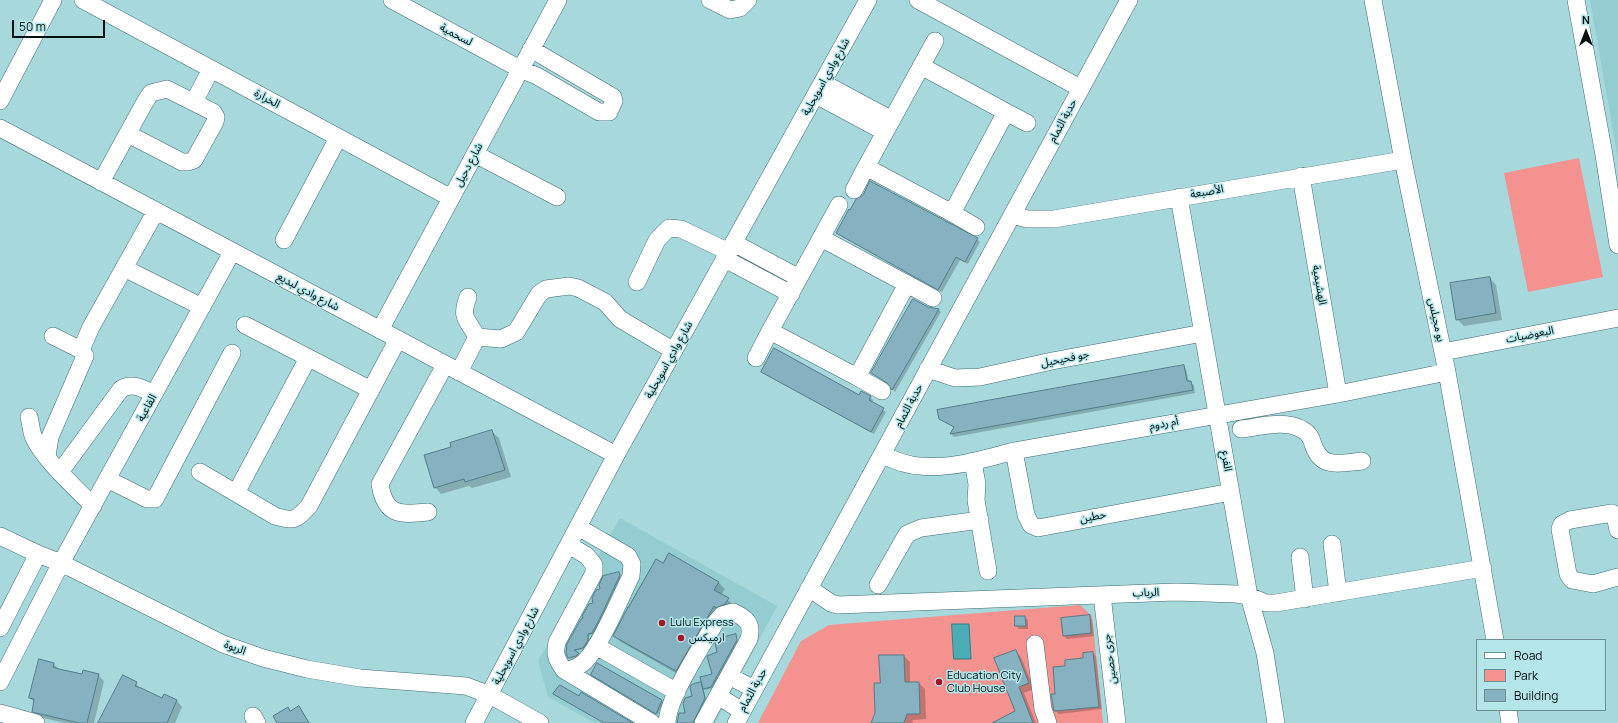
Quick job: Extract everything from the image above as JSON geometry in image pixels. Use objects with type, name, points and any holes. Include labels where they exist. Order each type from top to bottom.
[{"type":"street","points":[[0,101],[53,0]]},
{"type":"street","name":"الخرارة","points":[[83,0],[451,198]]},
{"type":"street","name":"لسحمية","points":[[392,0],[520,69],[537,76],[599,112],[609,112],[614,101],[613,97],[531,49]]},
{"type":"street","name":"شارع دحيل","points":[[380,330],[558,0]]},
{"type":"street","points":[[710,0],[730,10],[740,8],[748,0]]},
{"type":"street","name":"شارع وادي اسويحلية","points":[[474,723],[616,455],[868,0]]},
{"type":"street","name":"حدبة الثمام","points":[[918,0],[1080,88]]},
{"type":"street","name":"حدبة الثمام","points":[[739,717],[1129,0]]},
{"type":"street","name":"بو مجيلس","points":[[1372,0],[1402,160],[1447,372],[1496,639]]},
{"type":"street","points":[[1576,0],[1611,154],[1618,246]]},
{"type":"street","points":[[854,190],[935,41]]},
{"type":"street","points":[[921,66],[1027,123]]},
{"type":"street","points":[[194,102],[212,69]]},
{"type":"street","points":[[101,182],[151,93],[157,90],[167,89],[213,112],[216,117],[215,122],[194,160],[188,162],[182,162],[128,134]]},
{"type":"street","points":[[819,89],[889,126]]},
{"type":"street","points":[[952,213],[1006,112]]},
{"type":"street","name":"شارع وادي لبديع","points":[[0,128],[616,455]]},
{"type":"street","points":[[284,240],[338,138]]},
{"type":"street","points":[[475,154],[557,197]]},
{"type":"street","name":"الأصبعة","points":[[1013,215],[1028,219],[1054,219],[1402,160]]},
{"type":"street","points":[[866,168],[976,227]]},
{"type":"street","name":"الهشيمية","points":[[1301,176],[1338,394]]},
{"type":"street","name":"الفرع","points":[[1179,197],[1249,596],[1265,653],[1276,723]]},
{"type":"street","points":[[756,358],[839,205]]},
{"type":"street","points":[[81,350],[91,327],[156,211]]},
{"type":"street","points":[[636,282],[657,240],[668,228],[681,229],[729,251],[799,278]]},
{"type":"street","points":[[821,238],[933,298]]},
{"type":"street","points":[[729,251],[790,294]]},
{"type":"street","name":"القاعية","points":[[0,682],[61,563],[232,252]]},
{"type":"street","points":[[124,268],[202,307]]},
{"type":"street","points":[[857,377],[907,284]]},
{"type":"street","points":[[477,337],[501,339],[516,332],[539,294],[546,289],[569,286],[578,288],[605,302],[620,319],[674,350]]},
{"type":"street","points":[[468,297],[463,311],[466,320],[477,337]]},
{"type":"street","name":"البعوضيات","points":[[1443,352],[1618,318]]},
{"type":"street","points":[[245,325],[371,390]]},
{"type":"street","points":[[770,331],[882,391]]},
{"type":"street","name":"جو فحيحيل","points":[[928,369],[955,378],[980,377],[1052,361],[1203,333]]},
{"type":"street","points":[[47,456],[50,437],[85,356],[81,350],[53,336]]},
{"type":"street","points":[[428,512],[404,515],[391,509],[382,498],[380,484],[452,368],[477,337]]},
{"type":"street","points":[[200,472],[275,516],[288,520],[297,518],[309,506],[398,339]]},
{"type":"street","points":[[107,479],[147,499],[155,499],[232,353]]},
{"type":"street","points":[[236,493],[308,358]]},
{"type":"street","name":"أم ردوم","points":[[882,454],[910,465],[920,466],[969,462],[1014,451],[1338,394],[1447,372]]},
{"type":"street","points":[[60,472],[122,389],[133,385],[154,394]]},
{"type":"street","points":[[1274,405],[1276,425]]},
{"type":"street","points":[[29,417],[34,438],[60,472],[93,506]]},
{"type":"street","points":[[1241,429],[1276,425],[1291,426],[1302,429],[1309,435],[1316,454],[1325,462],[1333,464],[1362,461]]},
{"type":"street","name":"حطين","points":[[1014,451],[1026,515],[1031,525],[1038,528],[1231,492]]},
{"type":"street","points":[[969,462],[969,486],[976,500],[988,572]]},
{"type":"street","points":[[1618,530],[1615,515],[1612,513],[1570,520],[1562,524],[1560,529],[1568,574],[1572,580],[1593,584],[1618,577]]},
{"type":"street","points":[[878,585],[908,534],[921,528],[980,520]]},
{"type":"street","points":[[564,670],[572,670],[585,662],[596,646],[631,576],[632,564],[628,556],[578,527]]},
{"type":"street","name":"الربوة","points":[[0,536],[61,563],[217,641],[263,658],[307,669],[360,678],[466,686],[490,695],[540,723]]},
{"type":"street","points":[[1332,544],[1338,593]]},
{"type":"street","points":[[569,545],[587,556],[594,565],[594,573],[557,642],[555,653],[556,659],[564,670],[652,723]]},
{"type":"street","points":[[0,628],[38,554]]},
{"type":"street","points":[[1300,558],[1305,599]]},
{"type":"street","name":"الرباب","points":[[809,588],[831,603],[847,606],[1176,592],[1236,594],[1249,596],[1266,603],[1305,599],[1483,568]]},
{"type":"street","name":"جرى حصين","points":[[1102,594],[1117,723]]},
{"type":"street","points":[[15,600],[19,610],[24,613],[35,613]]},
{"type":"street","points":[[667,723],[667,716],[677,692],[715,623],[722,615],[733,612],[745,618],[750,627],[749,639],[703,723]]},
{"type":"street","points":[[1035,644],[1043,709],[1048,723]]},
{"type":"street","points":[[596,646],[677,692]]},
{"type":"street","points":[[729,676],[754,689]]},
{"type":"street","points":[[718,696],[739,717]]},
{"type":"street","points":[[1508,711],[1510,723]]},
{"type":"street","points":[[0,713],[36,723]]},
{"type":"shaded area","points":[[1590,0],[1618,0],[1618,159]]},
{"type":"shaded area","points":[[620,518],[777,606],[715,723],[595,723],[548,697],[538,661]]},
{"type":"shaded area","points":[[952,624],[969,624],[971,659],[954,659]]},
{"type":"green space","points":[[1579,158],[1603,277],[1528,292],[1504,173]]},
{"type":"green space","name":"Education City Club House","points":[[1080,605],[1092,616],[1103,723],[758,723],[801,641],[829,625]]},
{"type":"building","points":[[870,181],[978,238],[965,262],[956,257],[938,290],[836,233],[849,209],[850,210],[856,199],[863,195]]},
{"type":"building","points":[[1490,277],[1496,313],[1456,320],[1450,283]]},
{"type":"building","points":[[913,299],[928,307],[939,309],[892,390],[887,383],[871,373]]},
{"type":"building","points":[[774,348],[859,395],[861,391],[871,396],[869,400],[884,408],[871,432],[761,372]]},
{"type":"building","points":[[1184,365],[1187,381],[1191,381],[1193,390],[950,434],[954,427],[939,419],[937,410]]},
{"type":"building","points":[[492,430],[505,470],[465,482],[464,479],[434,488],[424,455],[451,447],[450,443]]},
{"type":"building","name":"Lulu Express","points":[[669,553],[719,582],[714,590],[729,598],[725,604],[716,608],[714,606],[676,671],[613,636],[656,559],[663,563]]},
{"type":"building","points":[[619,572],[620,575],[600,618],[592,633],[588,634],[588,640],[583,648],[574,650],[579,653],[576,656],[568,658],[566,653],[567,644],[583,618],[582,616],[589,604],[593,603],[592,598],[596,590],[600,589],[599,585],[603,576]]},
{"type":"building","points":[[1090,615],[1091,633],[1063,636],[1061,618]]},
{"type":"building","points":[[1015,616],[1025,616],[1026,626],[1015,626]]},
{"type":"building","points":[[736,634],[737,640],[711,687],[703,689],[700,677],[712,674],[707,656],[717,652],[715,643],[717,639]]},
{"type":"building","points":[[1016,650],[1029,683],[1019,687],[1033,723],[992,723],[1015,711],[994,658]]},
{"type":"building","points":[[1093,652],[1099,707],[1054,711],[1051,694],[1055,694],[1053,667],[1065,666],[1065,660],[1083,658],[1083,653]]},
{"type":"building","points":[[879,655],[904,655],[905,682],[919,682],[920,714],[907,714],[904,723],[871,723],[875,713],[874,683],[880,683]]},
{"type":"building","points":[[39,659],[54,663],[53,667],[59,669],[82,674],[83,670],[99,674],[87,723],[79,723],[32,712],[34,699],[29,698]]},
{"type":"building","points":[[597,663],[662,700],[656,714],[591,675]]},
{"type":"building","points":[[123,675],[137,682],[135,686],[162,698],[164,694],[177,700],[167,723],[98,723]]},
{"type":"building","points":[[701,682],[705,698],[693,723],[677,723],[679,713],[685,713],[683,703],[685,698],[692,696],[691,685]]},
{"type":"building","points":[[560,685],[579,696],[581,692],[633,723],[604,723],[553,694]]},
{"type":"building","points":[[299,706],[309,723],[277,723],[273,716],[288,707],[290,711]]},
{"type":"place","name":"Lulu Express","points":[[662,623]]},
{"type":"place","name":"ارميكس","points":[[681,638]]},
{"type":"place","name":"Education City Club House","points":[[939,682]]}]
